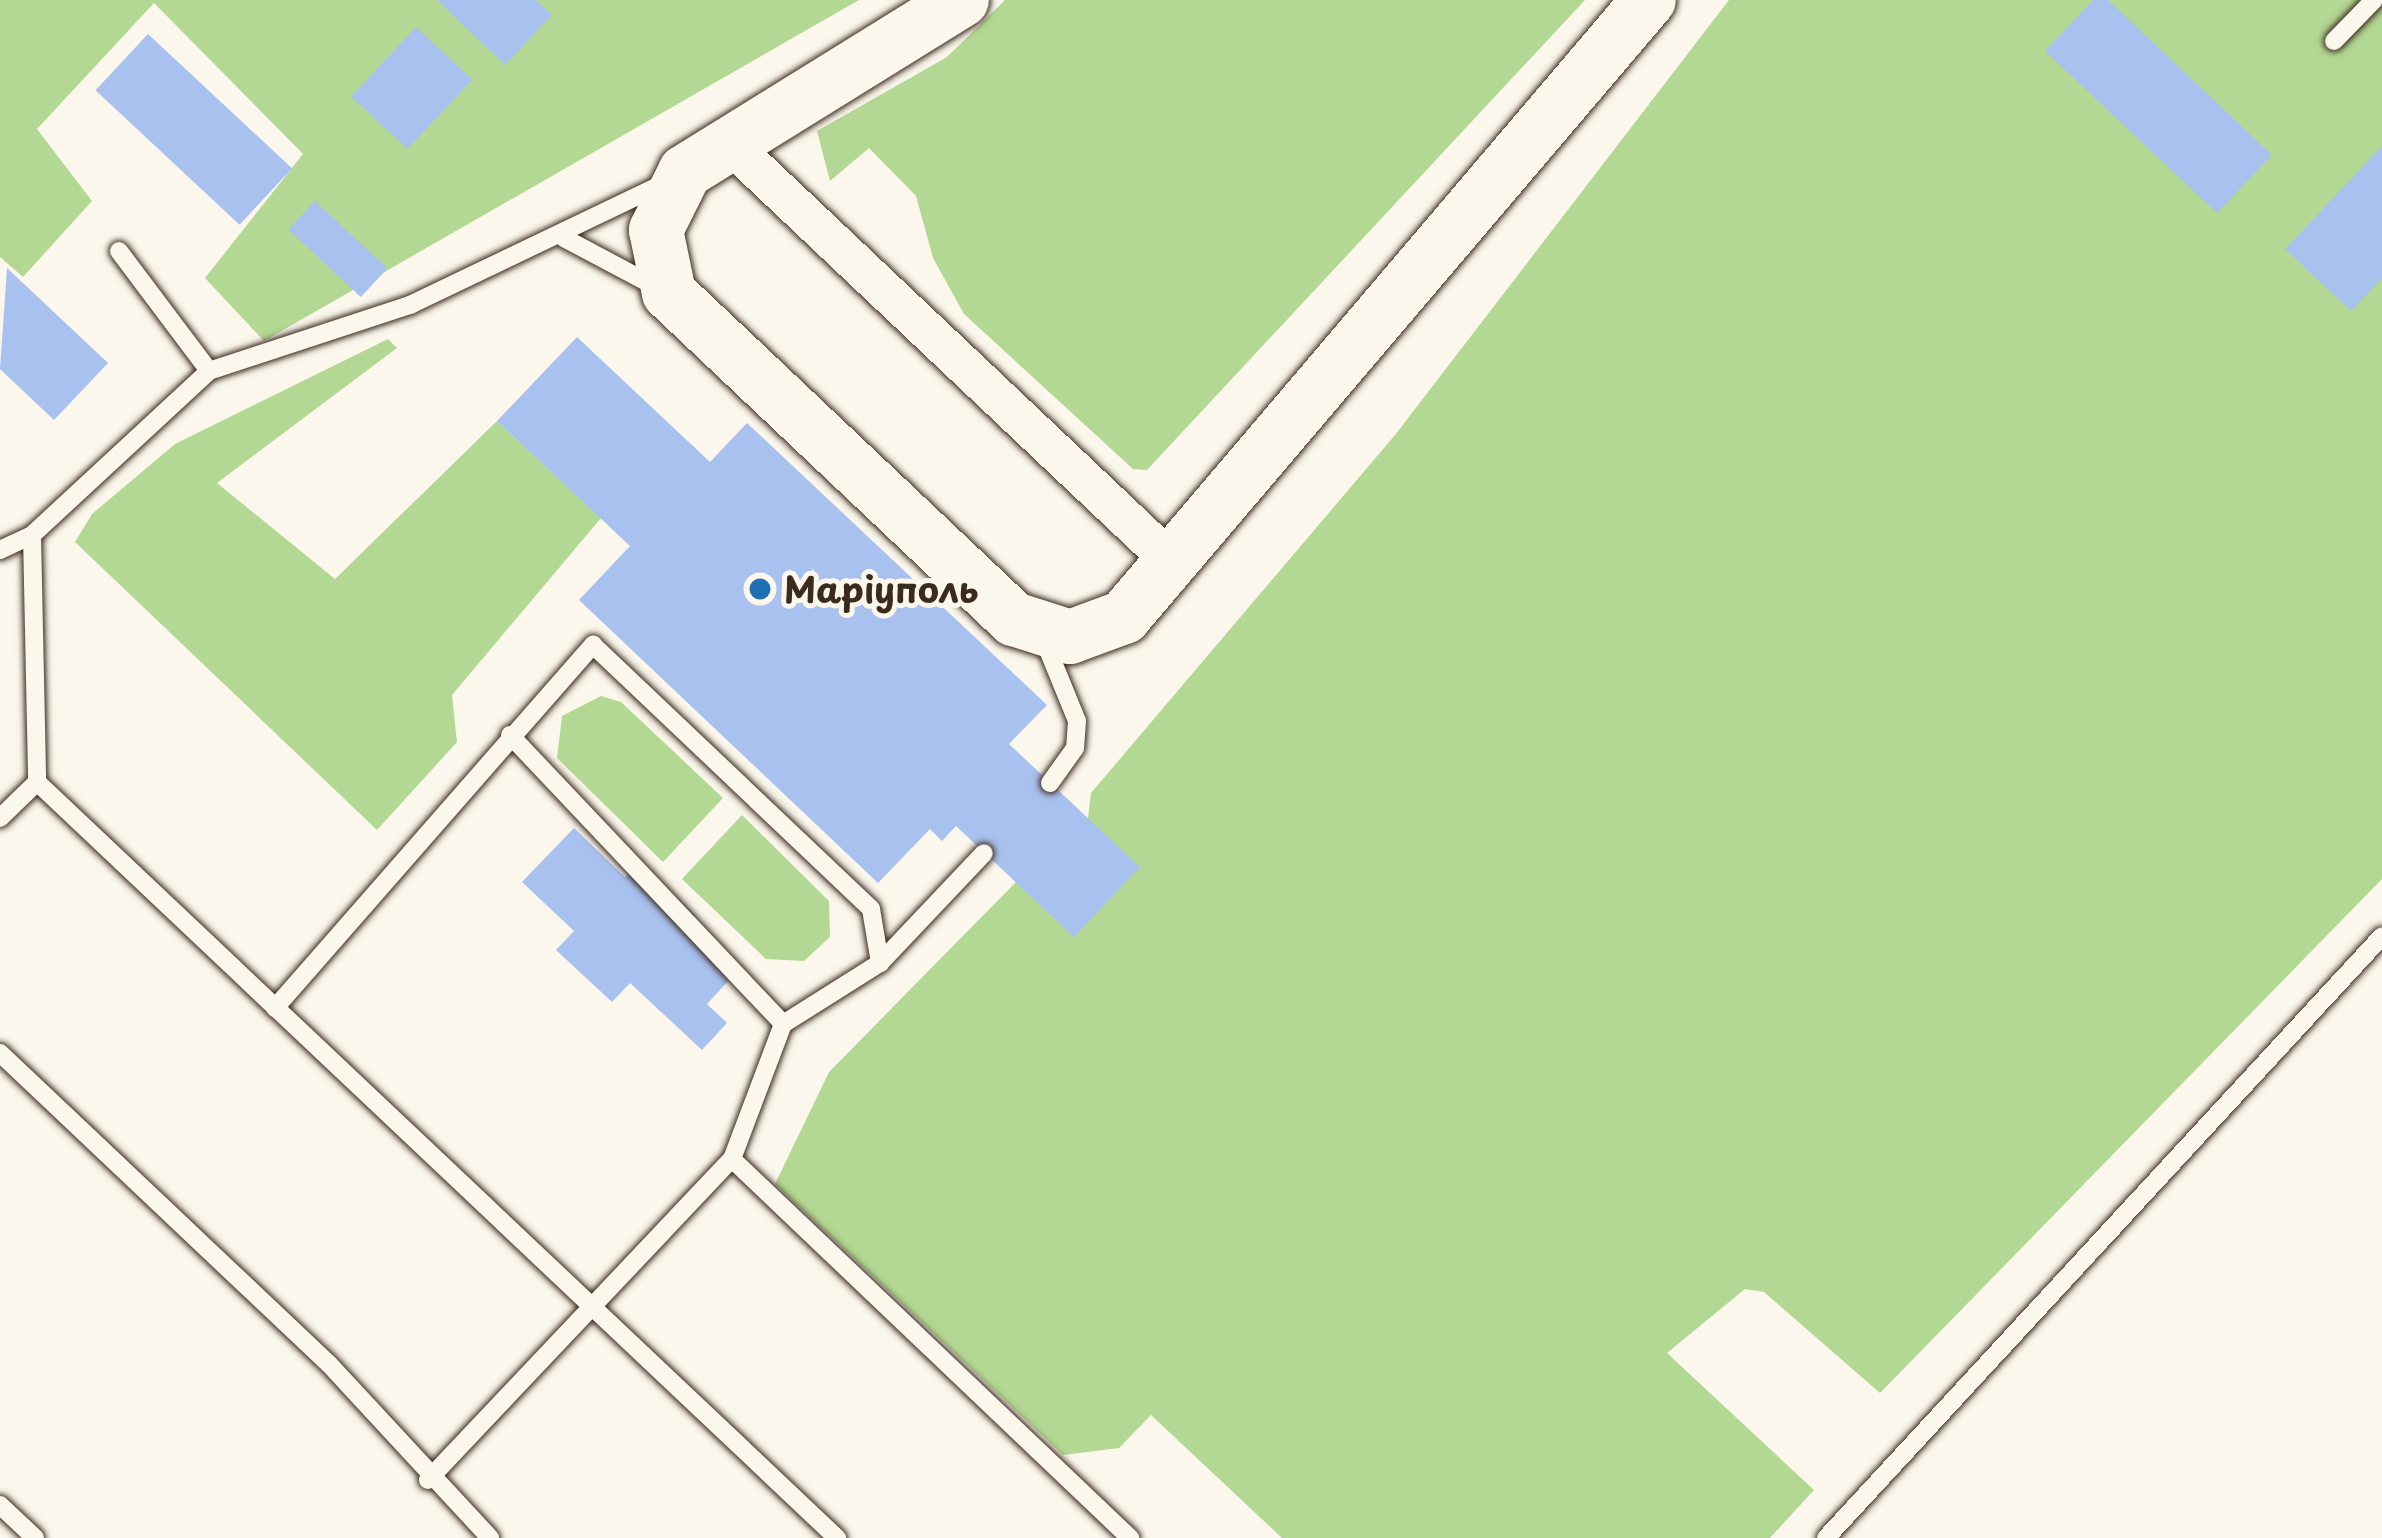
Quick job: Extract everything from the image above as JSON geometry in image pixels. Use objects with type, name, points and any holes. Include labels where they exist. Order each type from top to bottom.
[{"type":"main road","points":[[962,0],[685,172],[656,230],[670,293],[1014,619],[1070,637],[1124,617],[1649,0]]},
{"type":"street","points":[[732,146],[1173,562]]},
{"type":"lane","points":[[2334,41],[2374,0]]},
{"type":"lane","points":[[0,550],[32,535],[209,370],[410,305],[564,238],[685,172]]},
{"type":"lane","points":[[564,238],[670,293]]},
{"type":"lane","points":[[118,251],[209,370]]},
{"type":"lane","points":[[32,535],[37,782],[837,1538]]},
{"type":"lane","points":[[1038,626],[1076,721],[1075,748],[1050,783]]},
{"type":"lane","points":[[275,1008],[509,735],[593,645],[871,909],[880,964]]},
{"type":"lane","points":[[509,735],[783,1024]]},
{"type":"lane","points":[[0,818],[37,782]]},
{"type":"lane","points":[[428,1480],[732,1159],[783,1024],[880,964],[984,853]]},
{"type":"lane","points":[[1826,1538],[2382,936]]},
{"type":"lane","points":[[0,1053],[329,1364],[428,1480],[490,1538]]},
{"type":"lane","points":[[732,1159],[1130,1538]]},
{"type":"lane","points":[[0,1504],[35,1538]]},
{"type":"green space","points":[[0,0],[859,0],[264,341],[205,278],[303,154],[154,3],[37,129],[92,201],[23,277],[0,257]]},
{"type":"green space","points":[[1005,0],[1585,0],[1147,470],[1133,469],[964,314],[933,258],[916,196],[869,148],[830,181],[817,131],[947,57]]},
{"type":"green space","points":[[1729,0],[2382,0],[2382,879],[1880,1393],[1764,1292],[1745,1289],[1667,1353],[1814,1490],[1770,1538],[1282,1538],[1151,1415],[1119,1448],[1063,1455],[775,1184],[829,1072],[1016,882],[1074,936],[1091,793],[1395,435]]},
{"type":"green space","points":[[388,339],[397,348],[217,483],[335,579],[497,421],[601,518],[452,695],[457,742],[377,830],[75,542],[92,514],[175,444]]},
{"type":"green space","points":[[601,696],[621,702],[723,798],[663,862],[557,758],[562,716]]},
{"type":"green space","points":[[742,815],[829,901],[830,937],[804,961],[766,959],[682,879]]},
{"type":"building","points":[[437,0],[536,0],[552,15],[505,65]]},
{"type":"building","points":[[2093,0],[2108,0],[2272,155],[2217,213],[2045,51]]},
{"type":"building","points":[[416,27],[472,80],[408,149],[351,96]]},
{"type":"building","points":[[148,34],[292,168],[240,225],[95,90]]},
{"type":"building","points":[[2382,146],[2382,278],[2351,311],[2285,249]]},
{"type":"building","points":[[315,201],[387,269],[361,297],[288,230]]},
{"type":"building","points":[[7,268],[108,363],[54,420],[0,369]]},
{"type":"building","points":[[577,337],[710,462],[747,423],[1047,705],[1009,744],[1140,867],[1074,937],[956,826],[942,841],[930,829],[878,883],[579,600],[630,546],[497,421]]},
{"type":"building","points":[[574,828],[625,877],[640,862],[695,915],[681,929],[732,977],[707,1004],[727,1023],[702,1050],[630,983],[612,1002],[556,950],[574,931],[522,882]]},
{"type":"place","name":"Маріуполь","points":[[760,589]]}]
